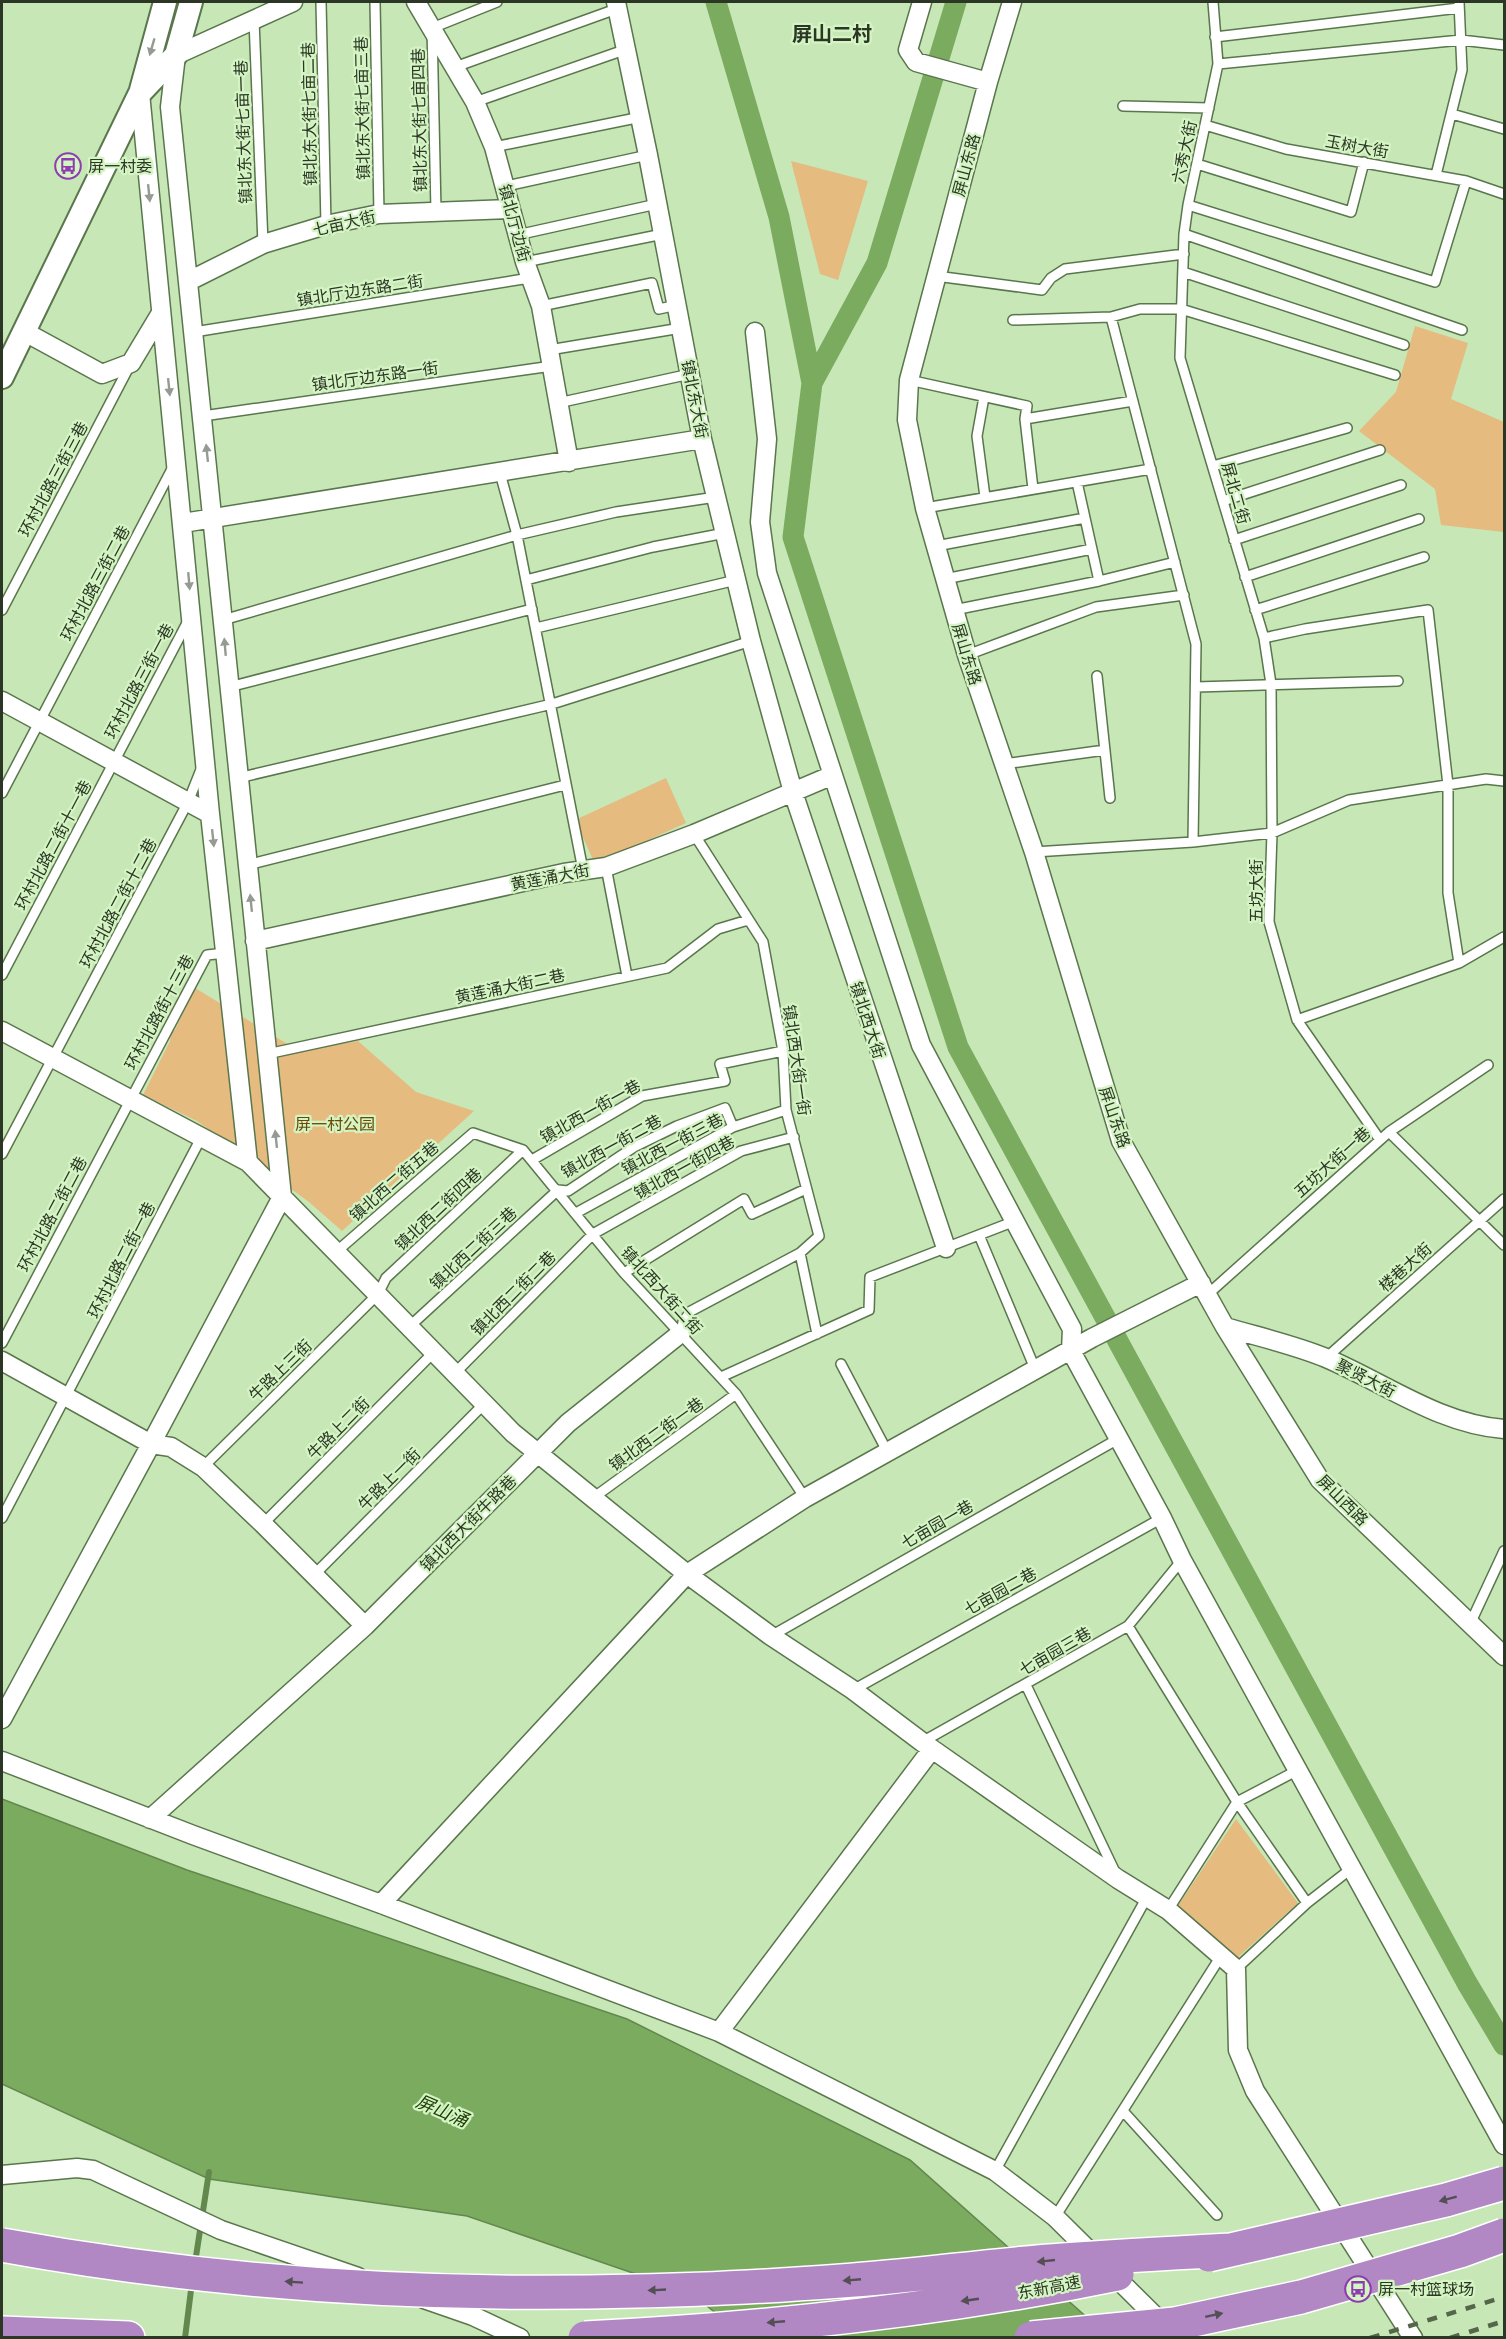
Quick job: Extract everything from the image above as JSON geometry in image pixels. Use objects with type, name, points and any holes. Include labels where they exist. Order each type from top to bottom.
[{"type":"highway","name":"东新高速","points":[[585,2337],[679,2332],[870,2314],[1020,2293],[1230,2250],[1446,2200],[1504,2183]]},
{"type":"highway","points":[[1122,2337],[1176,2331],[1460,2251],[1504,2235]]},
{"type":"highway","points":[[2,2245],[125,2265],[251,2279],[454,2291],[546,2292],[637,2291],[842,2281],[1061,2260],[1230,2250]]},
{"type":"highway","points":[[1031,2337],[1176,2331]]},
{"type":"highway","points":[[2,2333],[128,2337]]},
{"type":"street","points":[[2,377],[140,93],[165,2]]},
{"type":"street","points":[[2,1719],[282,1197],[170,107],[176,55],[191,2]]},
{"type":"street","points":[[248,1162],[210,814],[140,93],[176,55],[293,2]]},
{"type":"street","name":"镇北厅边街","points":[[418,2],[475,102],[494,147],[517,235],[540,306],[569,462]]},
{"type":"street","points":[[922,2],[908,50],[916,62],[988,82]]},
{"type":"street","name":"屏山东路","points":[[1012,2],[988,82],[909,380],[907,420],[925,508],[967,655],[1034,852],[1121,1141],[1204,1289]]},
{"type":"street","name":"镇北东大街","points":[[617,5],[702,439],[751,641],[793,792]]},
{"type":"street","name":"七亩大街","points":[[189,281],[263,244],[326,225],[379,214],[510,209]]},
{"type":"street","points":[[25,332],[102,374],[131,363],[161,313]]},
{"type":"street","points":[[755,332],[767,439],[760,522],[767,573],[921,1045],[1072,1329],[1071,1351],[1162,1518],[1182,1560],[1504,2145]]},
{"type":"street","points":[[183,523],[702,439]]},
{"type":"street","points":[[2,701],[210,814]]},
{"type":"street","name":"黄莲涌大街","points":[[255,940],[606,867],[694,834],[833,775]]},
{"type":"street","name":"镇北西大街","points":[[793,792],[946,1248]]},
{"type":"street","points":[[2,1031],[248,1162],[513,1433],[687,1574],[771,1636],[853,1690],[927,1746],[1118,1879],[1168,1910],[1236,1969],[1238,2050],[1255,2091],[1413,2337]]},
{"type":"street","points":[[381,1904],[687,1574],[805,1498],[1092,1338],[1147,1310],[1204,1289]]},
{"type":"street","name":"屏山西路","points":[[1204,1289],[1320,1480],[1504,1656]]},
{"type":"street","name":"聚贤大街","points":[[1226,1327],[1326,1358],[1424,1407],[1482,1428],[1504,1429]]},
{"type":"street","name":"镇北西大街牛路巷","points":[[150,1819],[365,1626],[568,1423],[681,1333]]},
{"type":"street","points":[[2,1361],[151,1444],[171,1447],[202,1467],[365,1626]]},
{"type":"street","points":[[719,2032],[927,1746]]},
{"type":"street","points":[[2,1761],[150,1819],[719,2032],[995,2171],[1055,2217],[1176,2331]]},
{"type":"street","points":[[2,2175],[69,2168],[93,2170],[221,2230],[473,2316],[497,2332],[520,2337]]},
{"type":"lane","name":"镇北东大街七亩二巷","points":[[321,2],[326,225]]},
{"type":"lane","name":"镇北东大街七亩三巷","points":[[375,2],[379,214]]},
{"type":"lane","points":[[432,28],[497,2]]},
{"type":"lane","name":"六秀大街","points":[[1181,309],[1184,234],[1188,205],[1218,64],[1215,37],[1217,2]]},
{"type":"lane","points":[[455,67],[617,5]]},
{"type":"lane","points":[[1215,37],[1459,5],[1462,70],[1436,175]]},
{"type":"lane","name":"镇北东大街七亩一巷","points":[[254,20],[263,244]]},
{"type":"lane","name":"镇北东大街七亩四巷","points":[[432,28],[436,211]]},
{"type":"lane","points":[[1218,64],[1461,40],[1504,45]]},
{"type":"lane","points":[[475,102],[627,49]]},
{"type":"lane","points":[[1123,106],[1209,108]]},
{"type":"lane","points":[[1452,114],[1504,129]]},
{"type":"lane","points":[[494,147],[640,117]]},
{"type":"lane","name":"玉树大街","points":[[1205,125],[1286,149],[1466,181],[1504,194]]},
{"type":"lane","points":[[506,186],[648,154]]},
{"type":"lane","points":[[1197,164],[1351,212],[1364,162]]},
{"type":"lane","points":[[1188,205],[1435,282],[1466,181]]},
{"type":"lane","points":[[517,235],[657,204]]},
{"type":"lane","name":"镇北厅边东路二街","points":[[194,332],[528,270],[663,234]]},
{"type":"lane","points":[[1184,234],[1461,330]]},
{"type":"lane","points":[[936,276],[1042,290],[1051,278],[1065,269],[1184,254]]},
{"type":"lane","points":[[1183,272],[1404,345]]},
{"type":"lane","points":[[540,306],[652,283],[659,309],[677,305]]},
{"type":"lane","points":[[1013,321],[1111,317],[1140,309],[1181,309],[1395,375]]},
{"type":"lane","name":"屏北二街","points":[[1181,309],[1180,358],[1264,639],[1271,684]]},
{"type":"lane","points":[[1111,317],[1196,644],[1193,842]]},
{"type":"lane","name":"镇北厅边东路一街","points":[[203,416],[550,358],[681,328]]},
{"type":"lane","name":"环村北路三街三巷","points":[[2,610],[131,363]]},
{"type":"lane","points":[[558,403],[690,374]]},
{"type":"lane","points":[[909,380],[1027,406],[1025,419],[1033,489]]},
{"type":"lane","points":[[984,396],[977,436],[985,497]]},
{"type":"lane","points":[[1025,419],[1133,401]]},
{"type":"lane","points":[[1213,466],[1347,428]]},
{"type":"lane","points":[[1223,501],[1380,450]]},
{"type":"lane","name":"环村北路三街二巷","points":[[2,792],[177,460]]},
{"type":"lane","points":[[925,508],[1151,469]]},
{"type":"lane","points":[[500,473],[518,535],[583,870]]},
{"type":"lane","points":[[1077,482],[1099,581]]},
{"type":"lane","points":[[1234,540],[1401,485]]},
{"type":"lane","points":[[223,620],[518,535],[616,512],[716,497]]},
{"type":"lane","points":[[936,546],[1085,518]]},
{"type":"lane","points":[[1245,577],[1419,519]]},
{"type":"lane","points":[[526,580],[653,547],[725,533]]},
{"type":"lane","points":[[945,579],[1092,549]]},
{"type":"lane","points":[[1255,610],[1424,557]]},
{"type":"lane","points":[[954,610],[1099,581],[1175,562]]},
{"type":"lane","points":[[536,628],[736,580]]},
{"type":"lane","points":[[967,655],[1096,607],[1184,595]]},
{"type":"lane","points":[[229,687],[532,609]]},
{"type":"lane","points":[[1264,639],[1305,628],[1428,610],[1448,785],[1448,892],[1459,963]]},
{"type":"lane","name":"环村北路三街一巷","points":[[114,762],[192,614]]},
{"type":"lane","points":[[238,778],[552,704],[751,641]]},
{"type":"lane","points":[[1098,676],[1110,798]]},
{"type":"lane","points":[[1196,687],[1398,681]]},
{"type":"lane","name":"五坊大街","points":[[1271,684],[1272,833],[1269,922],[1297,1020],[1380,1140]]},
{"type":"lane","points":[[1004,764],[1105,750]]},
{"type":"lane","name":"环村北路二街十二巷","points":[[2,1154],[188,802],[205,759]]},
{"type":"lane","name":"环村北路二街十一巷","points":[[2,975],[114,762]]},
{"type":"lane","points":[[1034,852],[1193,842],[1272,833],[1349,800],[1486,779],[1504,781]]},
{"type":"lane","points":[[247,865],[565,785]]},
{"type":"lane","name":"镇北西大街一街","points":[[694,834],[763,942],[783,1050],[786,1110],[819,1236],[800,1253]]},
{"type":"lane","points":[[606,867],[627,976]]},
{"type":"lane","name":"黄莲涌大街二巷","points":[[267,1054],[667,968],[718,929],[748,920]]},
{"type":"lane","points":[[1297,1020],[1459,963],[1504,937]]},
{"type":"lane","name":"环村北路街十三巷","points":[[130,1100],[207,955],[225,952]]},
{"type":"lane","name":"镇北西一街一巷","points":[[532,1160],[642,1096],[725,1081],[720,1064],[783,1050]]},
{"type":"lane","name":"五坊大街一巷","points":[[1204,1289],[1389,1132],[1488,1065]]},
{"type":"lane","name":"环村北路二街二巷","points":[[2,1343],[130,1100]]},
{"type":"lane","name":"镇北西一街二巷","points":[[558,1190],[568,1191],[634,1147],[677,1126],[725,1108],[733,1127]]},
{"type":"lane","name":"镇北西一街三巷","points":[[576,1213],[733,1127],[786,1110]]},
{"type":"lane","points":[[1389,1132],[1504,1245]]},
{"type":"lane","name":"镇北西二街五巷","points":[[336,1252],[472,1133],[524,1150]]},
{"type":"lane","name":"环村北路二街一巷","points":[[2,1518],[201,1137]]},
{"type":"lane","name":"镇北西一街四巷","points":[[593,1234],[741,1151],[794,1137]]},
{"type":"lane","name":"镇北西大街二街","points":[[524,1150],[624,1273],[736,1394],[805,1498]]},
{"type":"lane","name":"镇北西二街四巷","points":[[378,1294],[386,1278],[524,1150]]},
{"type":"lane","points":[[624,1273],[744,1199],[752,1214],[807,1189]]},
{"type":"lane","name":"镇北西二街三巷","points":[[410,1327],[558,1190]]},
{"type":"lane","name":"楼巷大街","points":[[1326,1358],[1504,1199]]},
{"type":"lane","points":[[721,1377],[870,1310],[870,1277],[1015,1221]]},
{"type":"lane","name":"镇北西二街二巷","points":[[455,1373],[593,1234]]},
{"type":"lane","points":[[979,1235],[1036,1371]]},
{"type":"lane","points":[[800,1253],[817,1334]]},
{"type":"lane","name":"镇北西大街牛路巷","points":[[681,1333],[683,1322],[692,1311],[800,1253]]},
{"type":"lane","name":"牛路上三街","points":[[202,1467],[378,1294]]},
{"type":"lane","name":"牛路上二街","points":[[263,1524],[434,1352]]},
{"type":"lane","points":[[841,1364],[888,1453]]},
{"type":"lane","name":"镇北西二街一巷","points":[[593,1498],[736,1394]]},
{"type":"lane","name":"牛路上一街","points":[[314,1575],[485,1403]]},
{"type":"lane","name":"七亩园一巷","points":[[771,1636],[1118,1439]]},
{"type":"lane","name":"七亩园二巷","points":[[853,1690],[1162,1518]]},
{"type":"lane","points":[[1470,1624],[1504,1551]]},
{"type":"lane","name":"七亩园三巷","points":[[927,1746],[1128,1626],[1182,1560]]},
{"type":"lane","points":[[1128,1626],[1237,1802],[1307,1903]]},
{"type":"lane","points":[[1026,1685],[1118,1879]]},
{"type":"lane","points":[[1168,1910],[1237,1802],[1298,1770]]},
{"type":"lane","points":[[1236,1969],[1307,1903],[1352,1868]]},
{"type":"lane","points":[[995,2171],[1147,1897]]},
{"type":"lane","points":[[1055,2217],[1221,1956]]},
{"type":"lane","points":[[1123,2111],[1217,2215]]},
{"type":"green space","points":[[791,161],[868,181],[838,280],[820,274]]},
{"type":"green space","points":[[1415,326],[1468,343],[1451,399],[1504,422],[1504,532],[1441,525],[1435,489],[1359,431],[1396,392]]},
{"type":"green space","points":[[666,778],[686,823],[595,864],[575,820]]},
{"type":"green space","name":"屏一村公园","points":[[195,988],[299,1051],[358,1041],[416,1092],[474,1111],[342,1231],[309,1202],[197,1121],[143,1095],[170,1041],[171,1031],[175,1030]]},
{"type":"green space","points":[[1236,1819],[1298,1903],[1237,1958],[1177,1907]]},
{"type":"water","name":"屏山涌","points":[[2,1799],[187,1870],[627,2019],[910,2160],[1109,2337],[745,2337],[691,2293],[467,2216],[209,2179],[2,2084]]},
{"type":"waterway","points":[[716,2],[779,217],[812,383]]},
{"type":"waterway","points":[[956,2],[877,263],[812,383],[793,537],[958,1047],[1467,1983],[1504,2045]]},
{"type":"waterway","points":[[195,2263],[209,2172]]},
{"type":"waterway","points":[[185,2338],[192,2282]]},
{"type":"railway","points":[[1370,2338],[1504,2297]]},
{"type":"railway","points":[[1450,2338],[1504,2321]]},
{"type":"place","name":"屏一村委","points":[[68,166]]},
{"type":"place","name":"屏一村篮球场","points":[[1358,2289]]},
{"type":"district","name":"屏山二村","points":[[832,34]]}]
